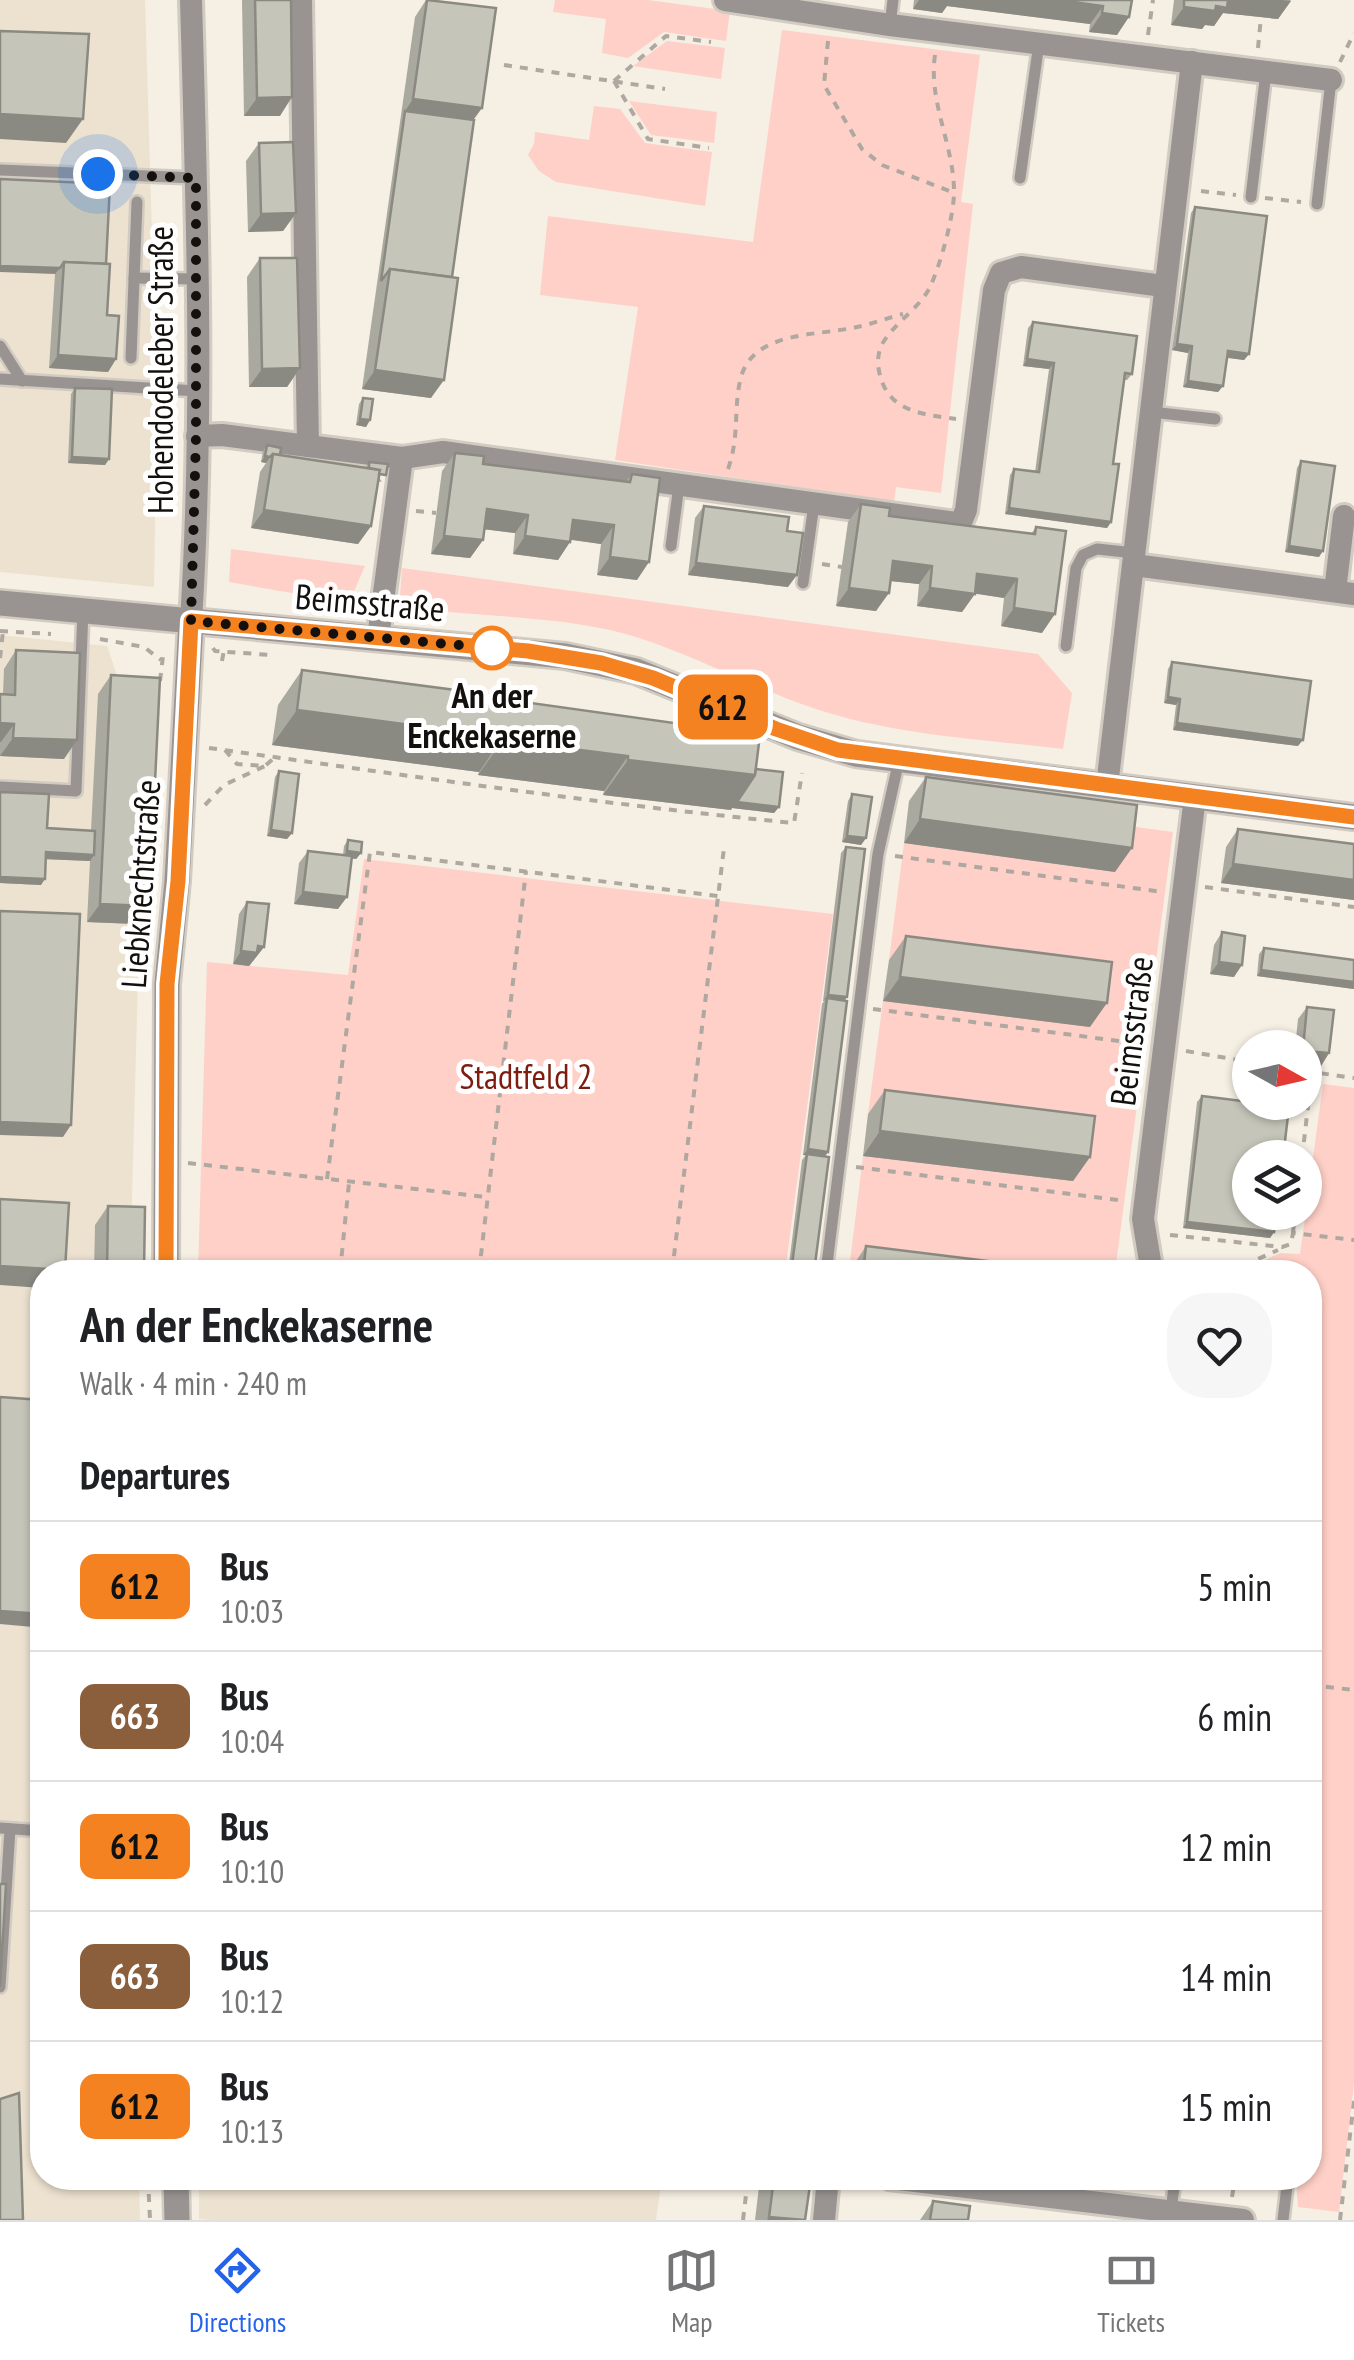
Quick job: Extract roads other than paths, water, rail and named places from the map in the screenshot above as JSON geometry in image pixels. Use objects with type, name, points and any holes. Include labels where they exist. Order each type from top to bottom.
[{"type":"street","name":"Hohendodeleber Straße","points":[[191,0],[197,279],[191,621]]},
{"type":"street","points":[[301,0],[308,446]]},
{"type":"street","points":[[725,0],[1331,80]]},
{"type":"street","points":[[1107,786],[1192,62]]},
{"type":"street","points":[[196,436],[222,435],[402,458],[443,452],[958,522],[966,510],[994,290],[1001,273],[1018,267],[1164,286]]},
{"type":"street","points":[[378,638],[402,458]]},
{"type":"street","points":[[1134,559],[1344,592],[1344,516]]},
{"type":"street","name":"Beimsstraße","points":[[0,603],[528,651],[601,663],[653,678],[820,745],[898,760],[1354,817]]},
{"type":"street","name":"Liebknechtstraße","points":[[166,1260],[167,984],[178,881],[191,621]]},
{"type":"street","name":"Beimsstraße","points":[[1148,1260],[1143,1219],[1164,1048],[1176,889],[1195,797]]},
{"type":"street","points":[[176,2190],[177,2220]]},
{"type":"street","points":[[824,2220],[827,2190]]},
{"type":"street","points":[[956,2190],[1144,2214],[1171,2212],[1242,2220]]},
{"type":"lane","points":[[890,24],[893,0]]},
{"type":"lane","points":[[1020,178],[1038,43]]},
{"type":"lane","points":[[1251,197],[1260,70]]},
{"type":"lane","points":[[1317,204],[1331,80]]},
{"type":"lane","points":[[0,170],[196,178]]},
{"type":"lane","points":[[132,358],[136,202]]},
{"type":"lane","points":[[134,278],[197,279]]},
{"type":"lane","points":[[0,346],[22,381]]},
{"type":"lane","points":[[0,379],[196,391]]},
{"type":"lane","points":[[1151,412],[1216,419]]},
{"type":"lane","points":[[670,546],[679,485]]},
{"type":"lane","points":[[803,583],[814,504]]},
{"type":"lane","points":[[1066,646],[1078,561],[1089,550],[1097,549],[1134,559]]},
{"type":"lane","points":[[0,786],[76,790],[83,610]]},
{"type":"lane","points":[[827,1260],[878,854],[898,760]]},
{"type":"lane","points":[[0,1988],[5,1829],[30,1830]]},
{"type":"lane","points":[[1171,2212],[1174,2190]]},
{"type":"lane","points":[[1283,2220],[1287,2190]]},
{"type":"place","name":"An der Enckekaserne","points":[[492,648]]},
{"type":"park label","name":"Stadtfeld 2","points":[[526,1076]]}]
